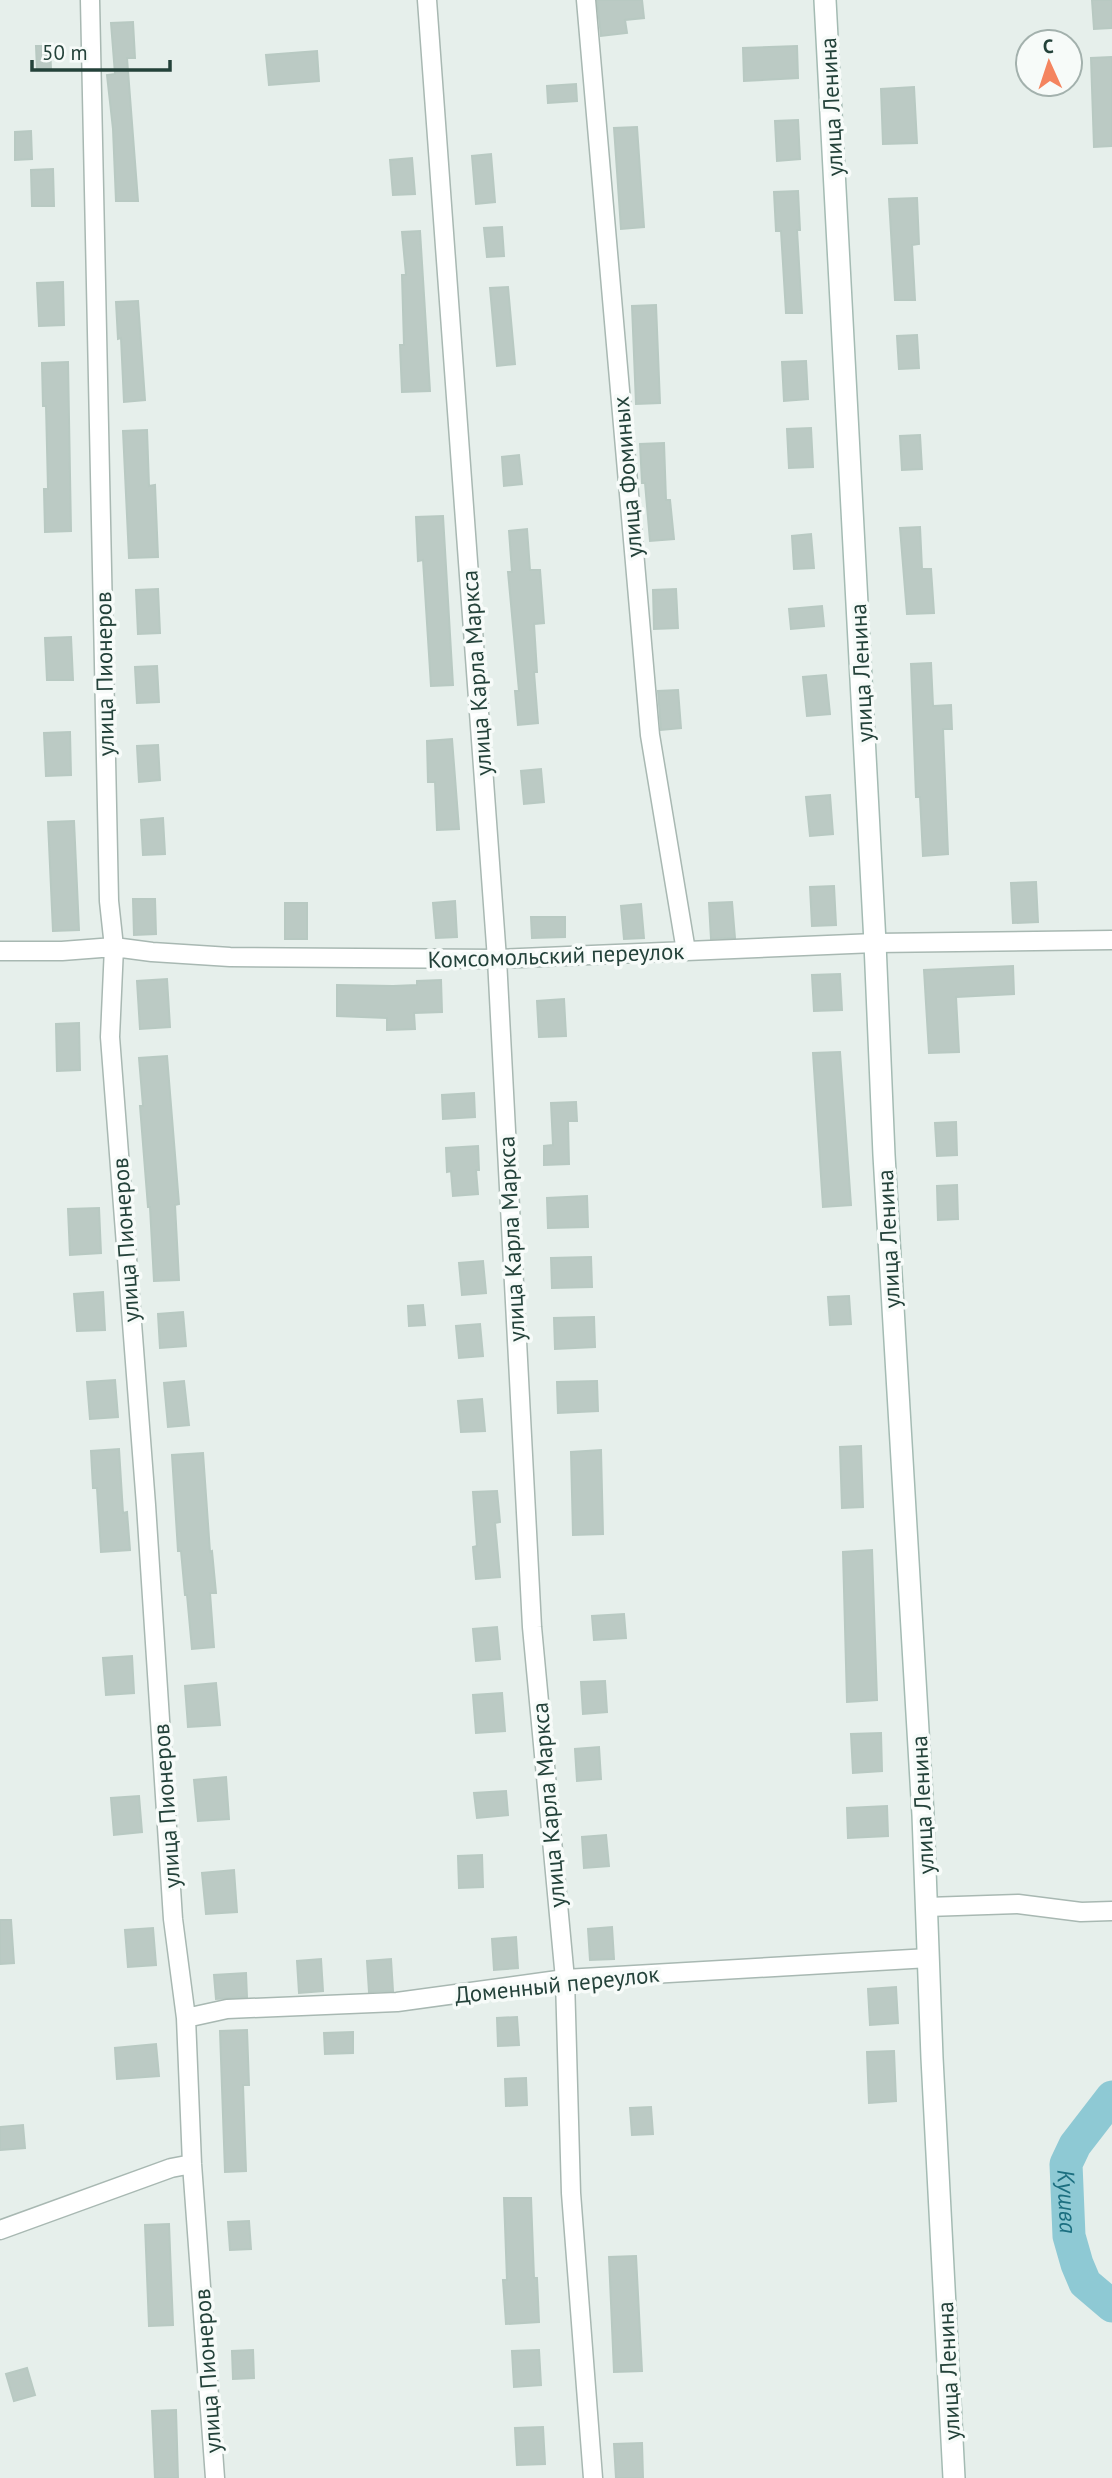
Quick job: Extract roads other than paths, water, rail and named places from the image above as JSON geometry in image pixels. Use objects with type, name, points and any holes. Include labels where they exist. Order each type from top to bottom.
[{"type":"main road","name":"улица Ленина","points":[[825,0],[875,943],[884,1169],[927,1907],[954,2478]]},
{"type":"street","name":"улица Пионеров","points":[[90,0],[109,901],[114,947],[110,1037],[146,1505],[173,1919],[186,2018],[192,2164],[215,2478]]},
{"type":"street","name":"улица Карла Маркса","points":[[427,0],[497,960],[531,1627],[565,1979],[571,2193],[593,2478]]},
{"type":"street","name":"улица Фоминых","points":[[586,0],[650,735],[686,951]]},
{"type":"street","name":"Комсомольский переулок","points":[[0,951],[62,951],[114,947],[230,957],[497,960],[875,943],[1112,940]]},
{"type":"street","points":[[927,1907],[1018,1904],[1081,1912],[1112,1911]]},
{"type":"street","name":"Доменный переулок","points":[[186,2018],[227,2009],[397,2002],[565,1979],[929,1958]]},
{"type":"street","points":[[0,2230],[171,2168],[192,2164]]},
{"type":"waterway","name":"Кушва","points":[[1112,2097],[1075,2145],[1066,2164],[1069,2236],[1077,2264],[1085,2283],[1112,2306]]}]
